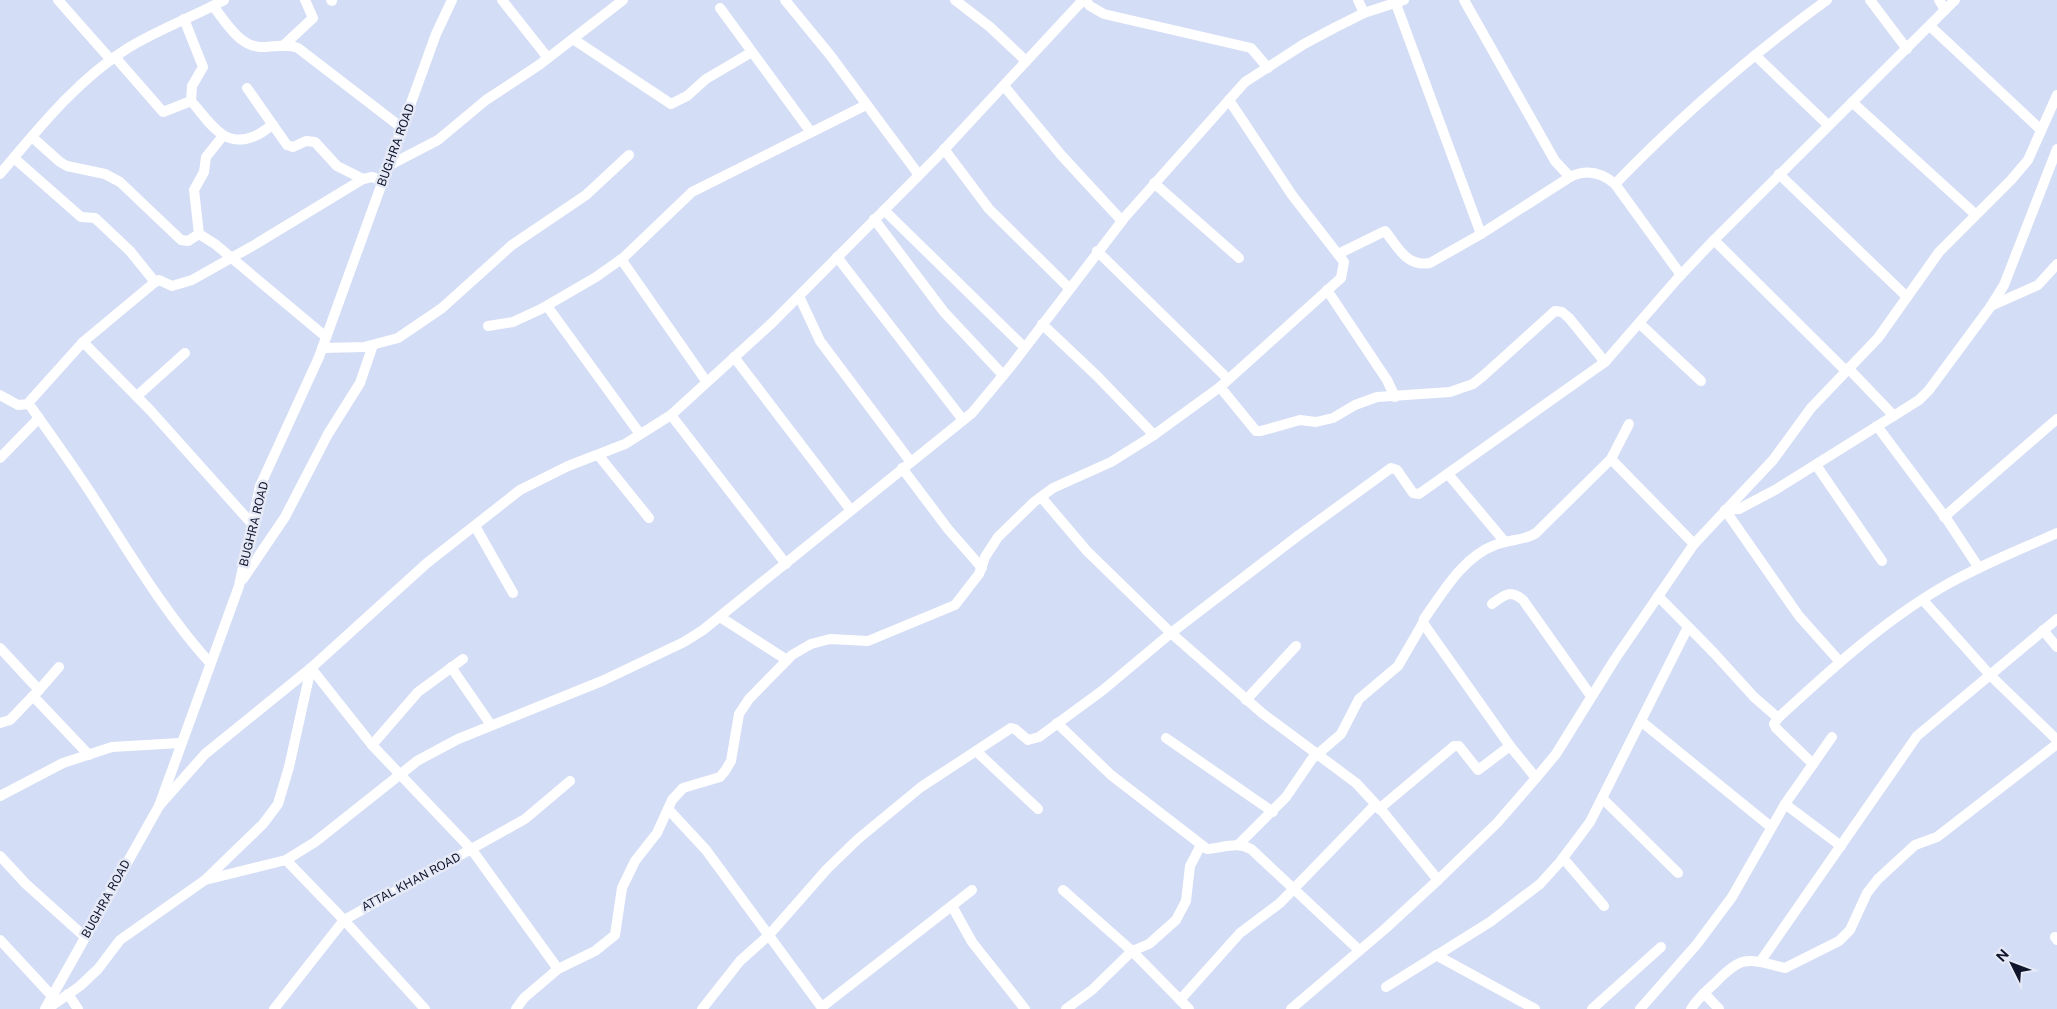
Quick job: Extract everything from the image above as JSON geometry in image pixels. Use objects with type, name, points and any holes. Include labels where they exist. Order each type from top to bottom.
[{"type":"street","points":[[58,0],[163,112],[191,101]]},
{"type":"street","points":[[0,174],[82,83],[113,59],[152,35],[224,0]]},
{"type":"street","points":[[283,46],[312,18],[305,0]]},
{"type":"street","name":"BUGHRA ROAD","points":[[46,1009],[84,937],[159,806],[180,743],[238,586],[260,486],[326,338],[436,34],[452,0]]},
{"type":"street","points":[[502,0],[548,58]]},
{"type":"street","points":[[388,166],[438,140],[486,100],[548,58],[623,0]]},
{"type":"street","points":[[955,0],[990,27],[1026,61]]},
{"type":"street","points":[[159,806],[205,754],[311,668],[427,564],[520,490],[568,466],[599,456],[671,415],[798,296],[919,175],[1084,0],[1104,14],[1251,48],[1268,68]]},
{"type":"street","points":[[1358,0],[1364,13]]},
{"type":"street","points":[[1464,0],[1555,161],[1570,177]]},
{"type":"street","points":[[1615,184],[1671,129],[1779,35],[1827,0]]},
{"type":"street","points":[[1870,0],[1907,49]]},
{"type":"street","points":[[1939,0],[1945,10]]},
{"type":"street","points":[[702,1009],[740,961],[770,935],[826,869],[879,821],[921,787],[1011,728],[1031,741],[1103,690],[1171,633],[1299,535],[1392,468],[1397,470],[1408,487],[1416,495],[1605,362],[1714,240],[1955,0]]},
{"type":"street","points":[[792,2],[919,175]]},
{"type":"street","points":[[205,880],[286,860],[315,842],[417,762],[491,725],[602,680],[684,642],[720,617],[850,509],[972,413],[1097,251],[1154,182],[1245,82],[1304,44],[1364,13],[1400,2],[1481,234]]},
{"type":"street","points":[[213,6],[246,43],[262,47],[292,46],[304,52],[402,128]]},
{"type":"street","points":[[720,8],[810,131]]},
{"type":"street","points":[[184,19],[202,68],[192,86],[191,101],[222,137],[233,140],[249,138],[273,125]]},
{"type":"street","points":[[1930,26],[2041,130]]},
{"type":"street","points":[[573,39],[671,104],[687,96],[706,79],[752,52]]},
{"type":"street","points":[[1755,56],[1828,125]]},
{"type":"street","points":[[1004,86],[1062,156],[1122,221]]},
{"type":"street","points":[[247,88],[287,145],[293,147],[306,141],[315,142],[337,166],[363,179]]},
{"type":"street","points":[[1291,1009],[1438,880],[1497,823],[1536,778],[1556,754],[1591,696],[1694,544],[1773,460],[1811,408],[1878,338],[1939,252],[2011,180],[2028,160],[2057,95]]},
{"type":"street","points":[[516,1009],[524,998],[558,970],[595,951],[615,935],[622,888],[635,861],[657,833],[672,800],[683,788],[720,777],[725,771],[731,761],[739,714],[750,699],[787,660],[811,644],[830,639],[868,641],[955,605],[974,582],[982,568],[985,557],[1006,527],[1041,497],[1053,488],[1111,462],[1154,435],[1220,387],[1341,278],[1344,262],[1292,195],[1229,100]]},
{"type":"street","points":[[1852,102],[1975,214]]},
{"type":"street","points":[[488,326],[513,322],[547,306],[596,277],[621,259],[692,192],[810,131],[866,105]]},
{"type":"street","points":[[32,137],[60,162],[105,174],[120,182],[181,240],[188,241],[199,234]]},
{"type":"street","points":[[222,137],[206,157],[204,172],[194,190],[199,234],[231,257],[326,338]]},
{"type":"street","points":[[944,149],[989,209],[1069,288]]},
{"type":"street","points":[[1725,510],[1739,509],[1775,490],[1919,400],[1929,390],[1991,306],[2012,270],[2057,149]]},
{"type":"street","points":[[322,348],[373,345],[398,338],[429,318],[512,245],[586,195],[629,155]]},
{"type":"street","points":[[14,158],[81,217],[95,218],[130,251],[155,282]]},
{"type":"street","points":[[1338,254],[1385,231],[1406,258],[1421,264],[1438,260],[1570,177],[1579,173],[1592,172],[1606,176],[1615,184],[1681,275]]},
{"type":"street","points":[[1779,174],[1907,298]]},
{"type":"street","points":[[29,404],[32,396],[83,342],[155,282],[159,280],[166,285],[178,285],[231,257],[363,179],[372,177],[383,181]]},
{"type":"street","points":[[1154,182],[1239,258]]},
{"type":"street","points":[[884,210],[1024,347]]},
{"type":"street","points":[[874,220],[944,312],[1003,375]]},
{"type":"street","points":[[1714,240],[1894,416]]},
{"type":"street","points":[[1097,251],[1228,379]]},
{"type":"street","points":[[837,257],[962,420]]},
{"type":"street","points":[[621,259],[706,381]]},
{"type":"street","points":[[1991,306],[2038,285],[2057,264]]},
{"type":"street","points":[[1327,290],[1387,380],[1395,397]]},
{"type":"street","points":[[798,296],[820,341],[948,529],[982,568]]},
{"type":"street","points":[[547,306],[640,434]]},
{"type":"street","points":[[1220,387],[1256,431],[1300,420],[1325,421],[1365,400],[1377,397],[1450,392],[1473,384],[1555,311],[1562,312],[1569,318],[1605,362]]},
{"type":"street","points":[[1639,323],[1701,381]]},
{"type":"street","points":[[1042,324],[1097,376],[1154,435]]},
{"type":"street","points":[[83,342],[137,396],[252,524]]},
{"type":"street","points":[[238,586],[285,517],[328,434],[360,383],[373,345]]},
{"type":"street","points":[[137,396],[185,353]]},
{"type":"street","points":[[734,357],[850,509]]},
{"type":"street","points":[[0,395],[18,405],[29,404]]},
{"type":"street","points":[[29,404],[177,624],[210,663]]},
{"type":"street","points":[[671,415],[786,564]]},
{"type":"street","points":[[0,458],[39,418]]},
{"type":"street","points":[[1944,517],[2057,419]]},
{"type":"street","points":[[1238,845],[1273,812],[1317,755],[1341,734],[1360,699],[1398,666],[1423,623],[1459,571],[1489,548],[1506,542],[1526,539],[1536,534],[1611,459],[1629,424]]},
{"type":"street","points":[[1877,426],[1979,568]]},
{"type":"street","points":[[599,456],[649,518]]},
{"type":"street","points":[[1611,459],[1694,544]]},
{"type":"street","points":[[1816,465],[1882,561]]},
{"type":"street","points":[[1448,474],[1506,542]]},
{"type":"street","points":[[1041,497],[1087,551],[1171,633],[1246,700],[1356,783],[1438,880]]},
{"type":"street","points":[[1725,510],[1799,616],[1840,662]]},
{"type":"street","points":[[474,526],[513,592]]},
{"type":"street","points":[[1813,764],[1776,728],[1774,724],[1778,718],[1840,662],[1939,589],[1979,568],[2057,533]]},
{"type":"street","points":[[1492,604],[1508,593],[1514,593],[1523,600],[1591,696]]},
{"type":"street","points":[[1658,596],[1754,698],[1778,718]]},
{"type":"street","points":[[1923,600],[1990,675],[2057,740]]},
{"type":"street","points":[[720,617],[787,660]]},
{"type":"street","points":[[1760,962],[1917,736],[2057,619]]},
{"type":"street","points":[[1423,623],[1510,746],[1536,778]]},
{"type":"street","points":[[1386,987],[1490,922],[1540,884],[1563,858],[1586,828],[1642,722],[1688,627]]},
{"type":"street","points":[[2043,630],[2057,647]]},
{"type":"street","points":[[1246,700],[1296,646]]},
{"type":"street","points":[[0,648],[89,755]]},
{"type":"street","points":[[372,745],[418,692],[463,659]]},
{"type":"street","points":[[0,723],[10,720],[59,667]]},
{"type":"street","points":[[451,667],[491,725]]},
{"type":"street","points":[[311,668],[372,745],[402,774],[472,850],[558,970]]},
{"type":"street","points":[[46,1009],[68,994],[98,969],[120,940],[205,880],[263,824],[278,804],[303,711],[311,668]]},
{"type":"street","points":[[1642,722],[1771,827]]},
{"type":"street","points":[[1057,723],[1118,781],[1207,849],[1238,845],[1251,849],[1359,950]]},
{"type":"street","points":[[1640,1009],[1697,944],[1726,905],[1784,804],[1832,737]]},
{"type":"street","points":[[1166,738],[1273,812]]},
{"type":"street","points":[[0,796],[63,763],[119,746],[180,743]]},
{"type":"street","points":[[1691,1009],[1732,964],[1742,961],[1760,962],[1785,968],[1803,962],[1839,941],[1850,930],[1868,893],[1896,861],[1915,845],[1937,837],[2057,744]]},
{"type":"street","points":[[1180,1000],[1240,933],[1280,903],[1292,889],[1377,807],[1454,746],[1459,746],[1478,770],[1510,746]]},
{"type":"street","points":[[976,751],[1038,809]]},
{"type":"street","name":"ATTAL KHAN ROAD","points":[[274,1009],[344,920],[525,819],[570,781]]},
{"type":"street","points":[[1602,798],[1678,874]]},
{"type":"street","points":[[1784,804],[1841,846]]},
{"type":"street","points":[[668,809],[706,850],[823,1008],[972,890]]},
{"type":"street","points":[[1066,1009],[1092,990],[1132,951],[1157,939],[1169,928],[1182,911],[1186,901],[1190,866],[1201,845]]},
{"type":"street","points":[[0,856],[26,884],[84,937]]},
{"type":"street","points":[[1563,858],[1604,906]]},
{"type":"street","points":[[286,860],[426,1009]]},
{"type":"street","points":[[1063,890],[1132,951],[1189,1009]]},
{"type":"street","points":[[952,906],[972,942],[1025,1009]]},
{"type":"street","points":[[0,940],[52,996]]},
{"type":"street","points":[[1592,1009],[1661,947]]},
{"type":"street","points":[[1436,955],[1534,1009]]},
{"type":"street","points":[[1704,993],[1719,1009]]},
{"type":"street","points":[[68,994],[78,1009]]}]
